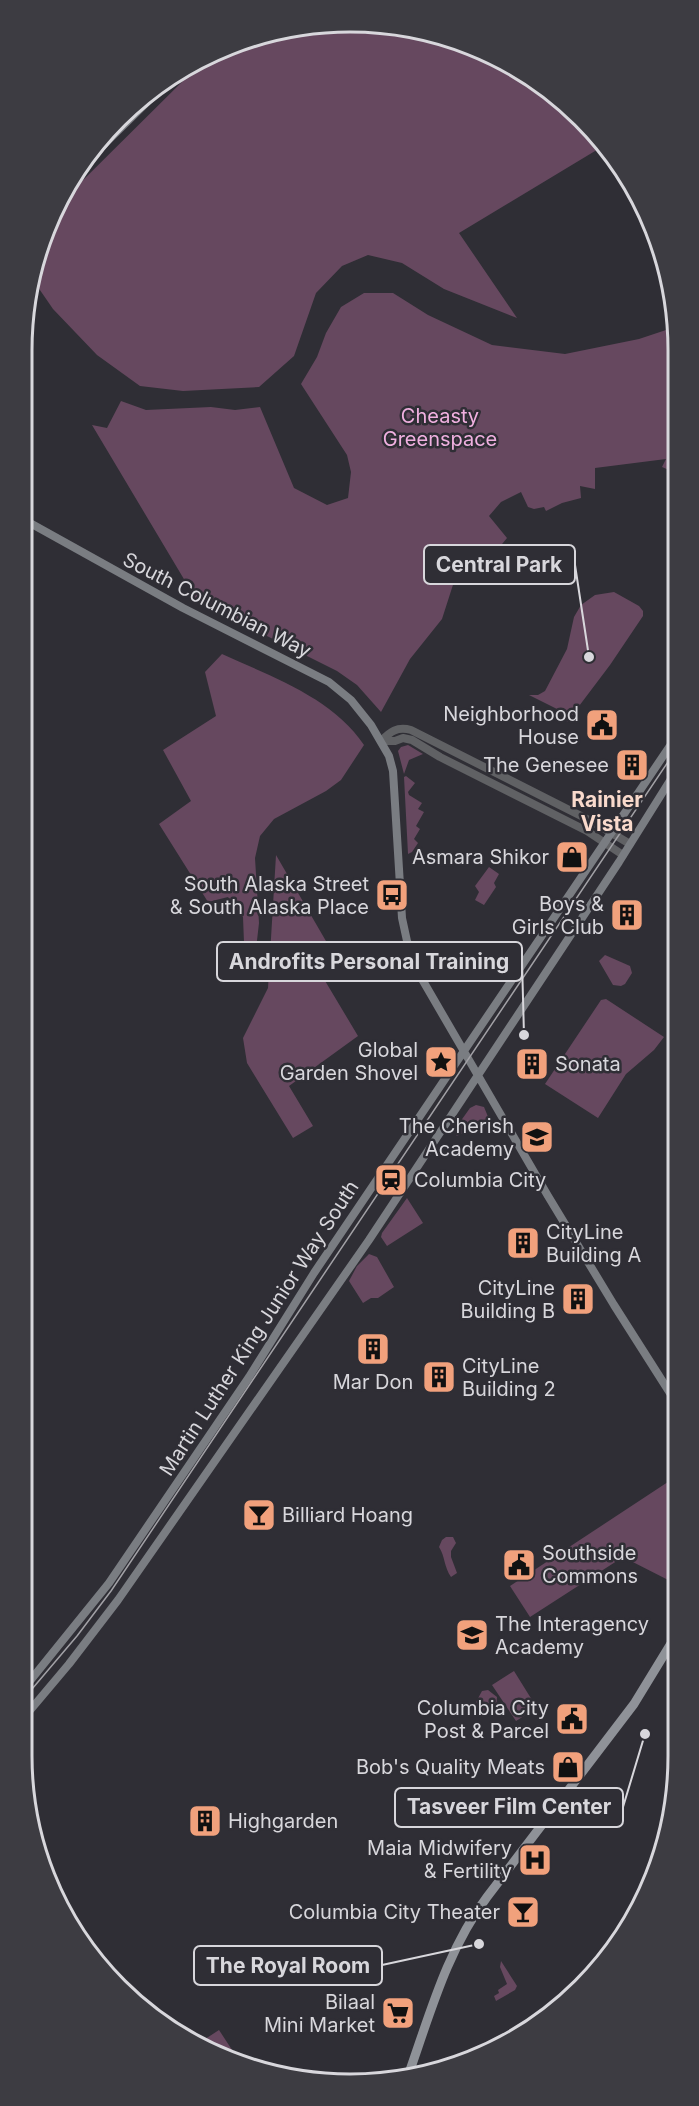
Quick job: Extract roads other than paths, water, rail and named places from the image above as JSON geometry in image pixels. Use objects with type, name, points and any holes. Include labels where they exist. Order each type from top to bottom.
[{"type":"main road","name":"South Columbian Way","points":[[32,524],[172,603],[329,682],[359,709],[389,756],[395,787],[401,909],[407,941],[419,974],[614,1305],[668,1390]]},
{"type":"main road","name":"Martin Luther King Junior Way South","points":[[32,1678],[114,1575],[249,1377],[314,1273],[668,749]]},
{"type":"main road","name":"Martin Luther King Junior Way South","points":[[32,1708],[118,1600],[369,1240],[478,1077],[668,784]]},
{"type":"main road","points":[[411,2068],[447,1968],[467,1926],[486,1897],[634,1704],[668,1648]]},
{"type":"street","points":[[381,741],[397,729],[411,730],[584,817],[630,844]]},
{"type":"street","points":[[381,741],[408,738],[440,757],[587,831],[623,855]]},
{"type":"tram line","points":[[32,1689],[111,1591],[668,762]]},
{"type":"place","name":"Central Park","points":[[589,657]]},
{"type":"place","name":"Neighborhood House","points":[[602,725]]},
{"type":"place","name":"The Genesee","points":[[632,765]]},
{"type":"place","name":"Asmara Shikor","points":[[572,857]]},
{"type":"place","name":"South Alaska Street & South Alaska Place","points":[[392,895]]},
{"type":"place","name":"Boys & Girls Club","points":[[627,915]]},
{"type":"place","name":"Androfits Personal Training","points":[[524,1035]]},
{"type":"place","name":"Global Garden Shovel","points":[[441,1062]]},
{"type":"place","name":"Sonata","points":[[532,1064]]},
{"type":"place","name":"The Cherish Academy","points":[[537,1137]]},
{"type":"place","name":"Columbia City","points":[[391,1180]]},
{"type":"place","name":"CityLine Building A","points":[[523,1243]]},
{"type":"place","name":"CityLine Building B","points":[[578,1299]]},
{"type":"place","name":"Mar Don","points":[[373,1349]]},
{"type":"place","name":"CityLine Building 2","points":[[439,1377]]},
{"type":"place","name":"Billiard Hoang","points":[[259,1515]]},
{"type":"place","name":"Southside Commons","points":[[519,1565]]},
{"type":"place","name":"The Interagency Academy","points":[[472,1635]]},
{"type":"place","name":"Columbia City Post & Parcel","points":[[572,1719]]},
{"type":"place","name":"Tasveer Film Center","points":[[645,1734]]},
{"type":"place","name":"Bob's Quality Meats","points":[[568,1767]]},
{"type":"place","name":"Highgarden","points":[[205,1821]]},
{"type":"place","name":"Maia Midwifery & Fertility","points":[[535,1860]]},
{"type":"place","name":"Columbia City Theater","points":[[523,1912]]},
{"type":"place","name":"The Royal Room","points":[[479,1944]]},
{"type":"place","name":"Bilaal Mini Market","points":[[398,2013]]},
{"type":"district","name":"Rainier Vista","points":[[607,811]]},
{"type":"park label","name":"Cheasty Greenspace","points":[[440,428]]}]
